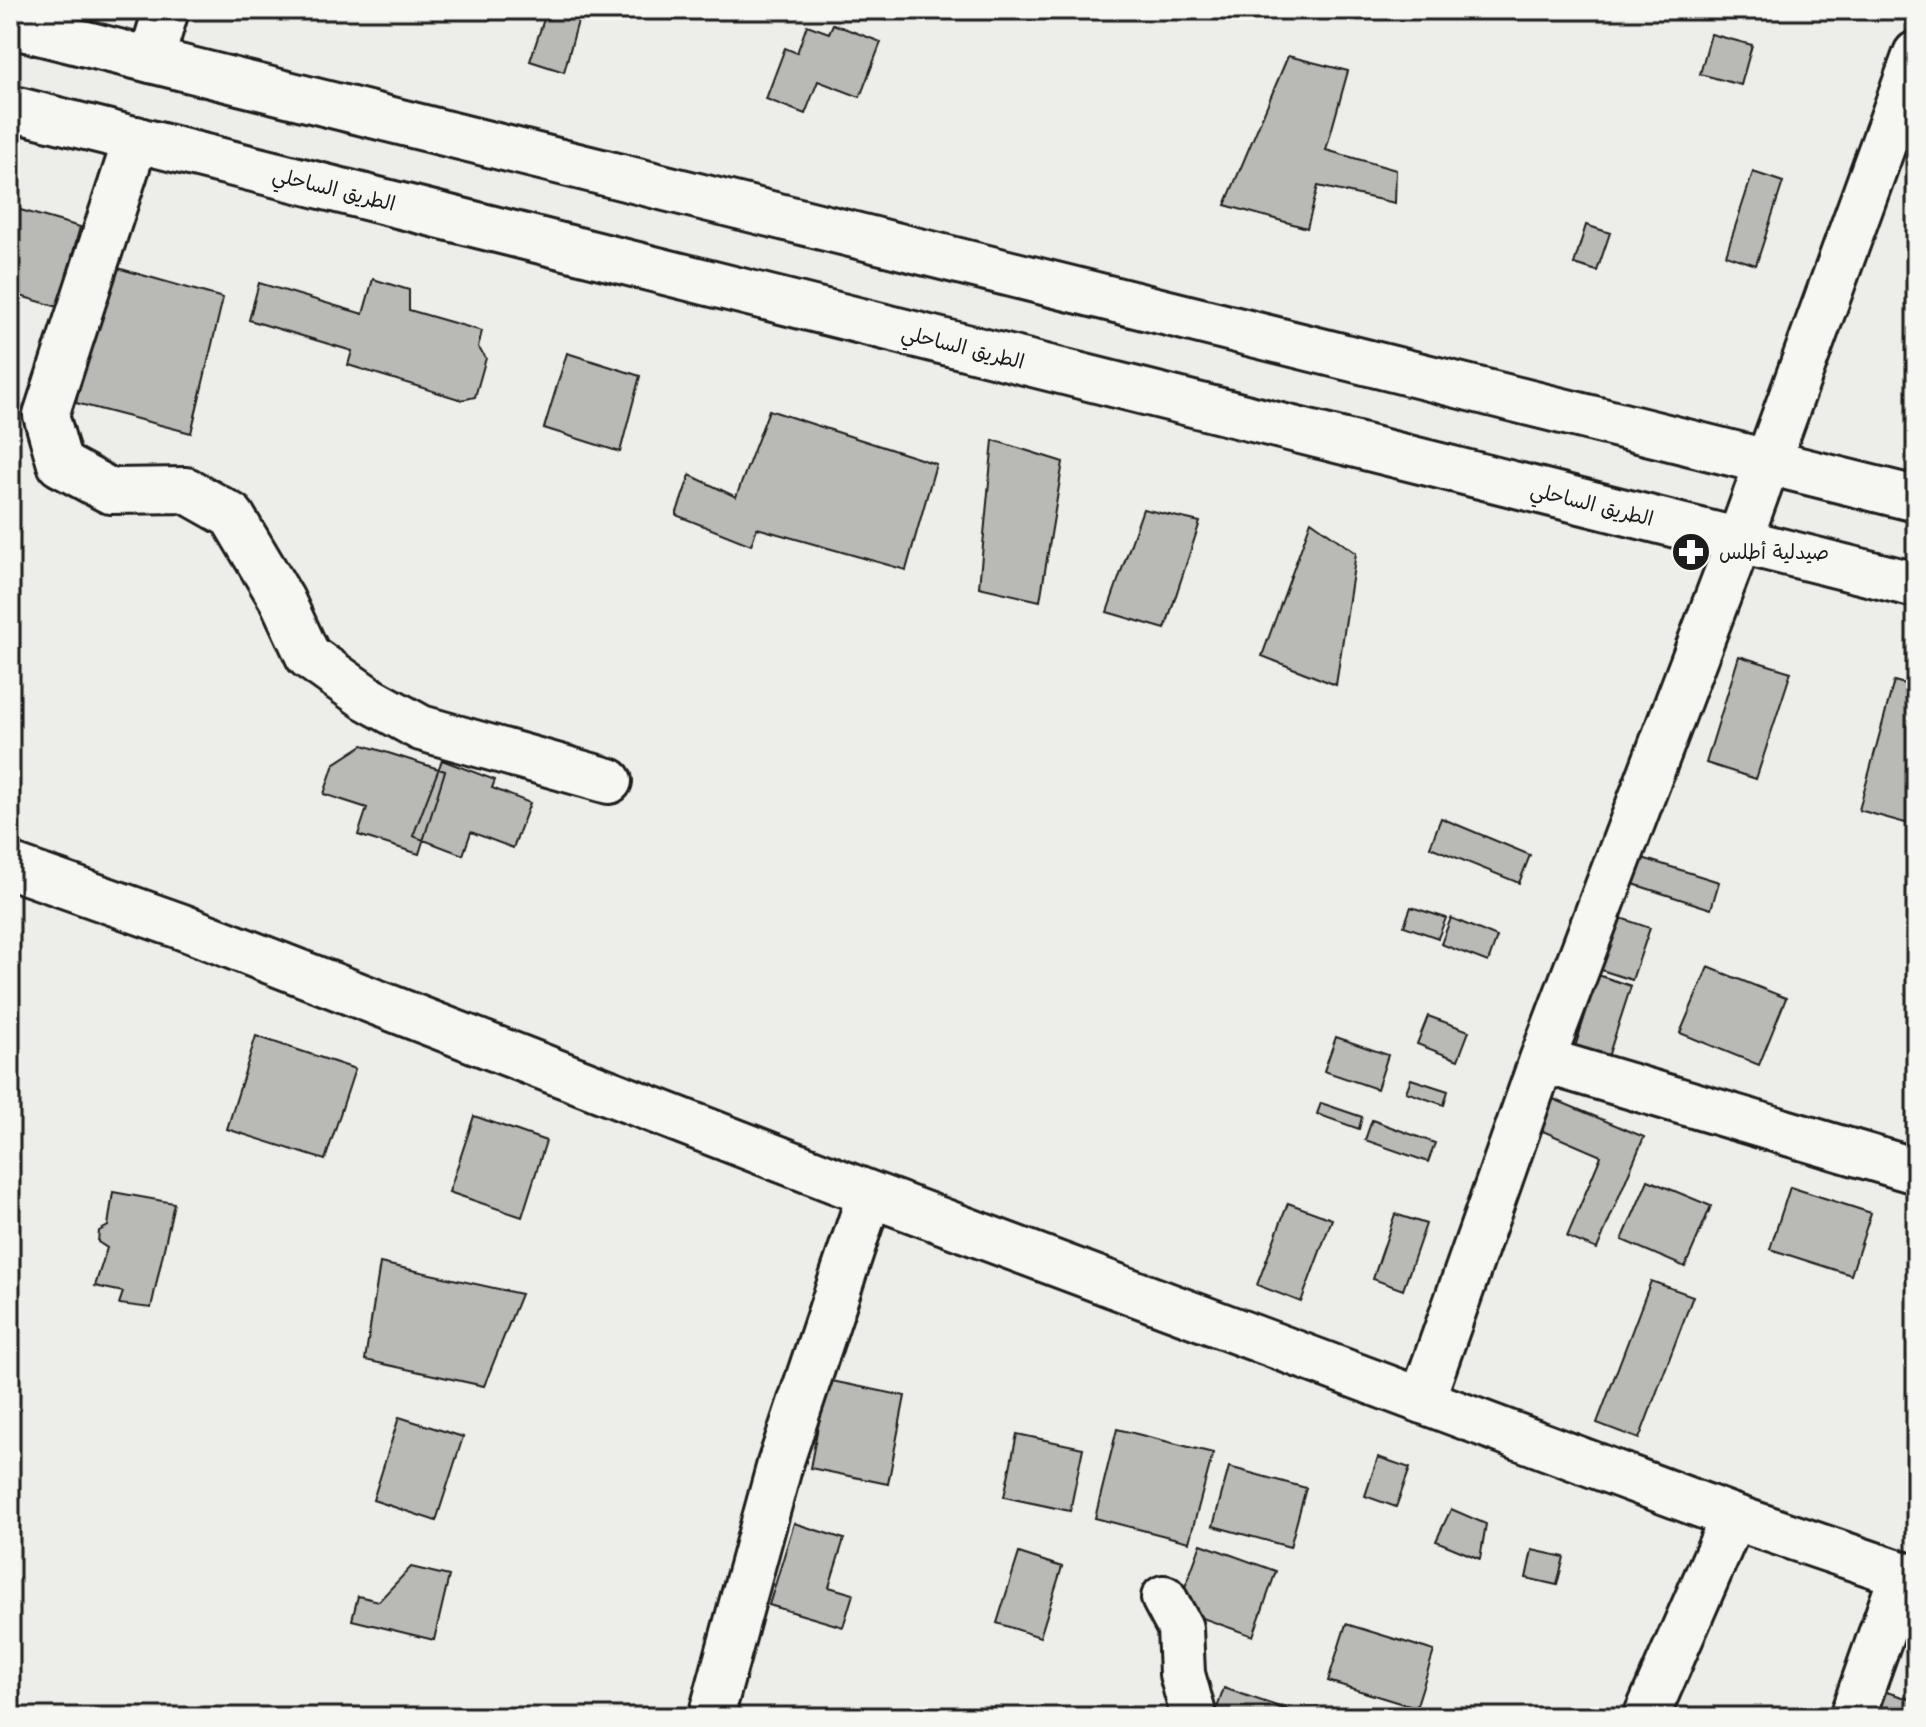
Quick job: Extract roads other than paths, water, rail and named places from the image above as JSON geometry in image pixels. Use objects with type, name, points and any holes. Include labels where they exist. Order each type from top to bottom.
[{"type":"main road","points":[[151,60],[166,10]]},
{"type":"main road","points":[[10,25],[1916,499]]},
{"type":"main road","points":[[1422,1400],[1542,1060],[1739,541],[1916,54]]},
{"type":"main road","name":"الطريق الساحلي","points":[[10,108],[1916,585]]},
{"type":"main road","points":[[136,139],[46,415],[60,464],[110,491],[186,490],[232,516],[282,600],[308,656],[367,698],[421,728],[609,781]]},
{"type":"main road","points":[[10,866],[210,938],[870,1194],[1733,1517],[1909,1577],[1852,1717]]},
{"type":"main road","points":[[1542,1060],[1916,1171]]},
{"type":"main road","points":[[711,1717],[780,1464],[870,1194]]},
{"type":"main road","points":[[1646,1717],[1733,1517]]},
{"type":"main road","points":[[1164,1598],[1180,1628],[1182,1674],[1194,1717]]},
{"type":"place","name":"صيدلية أطلس","points":[[1691,552]]}]
